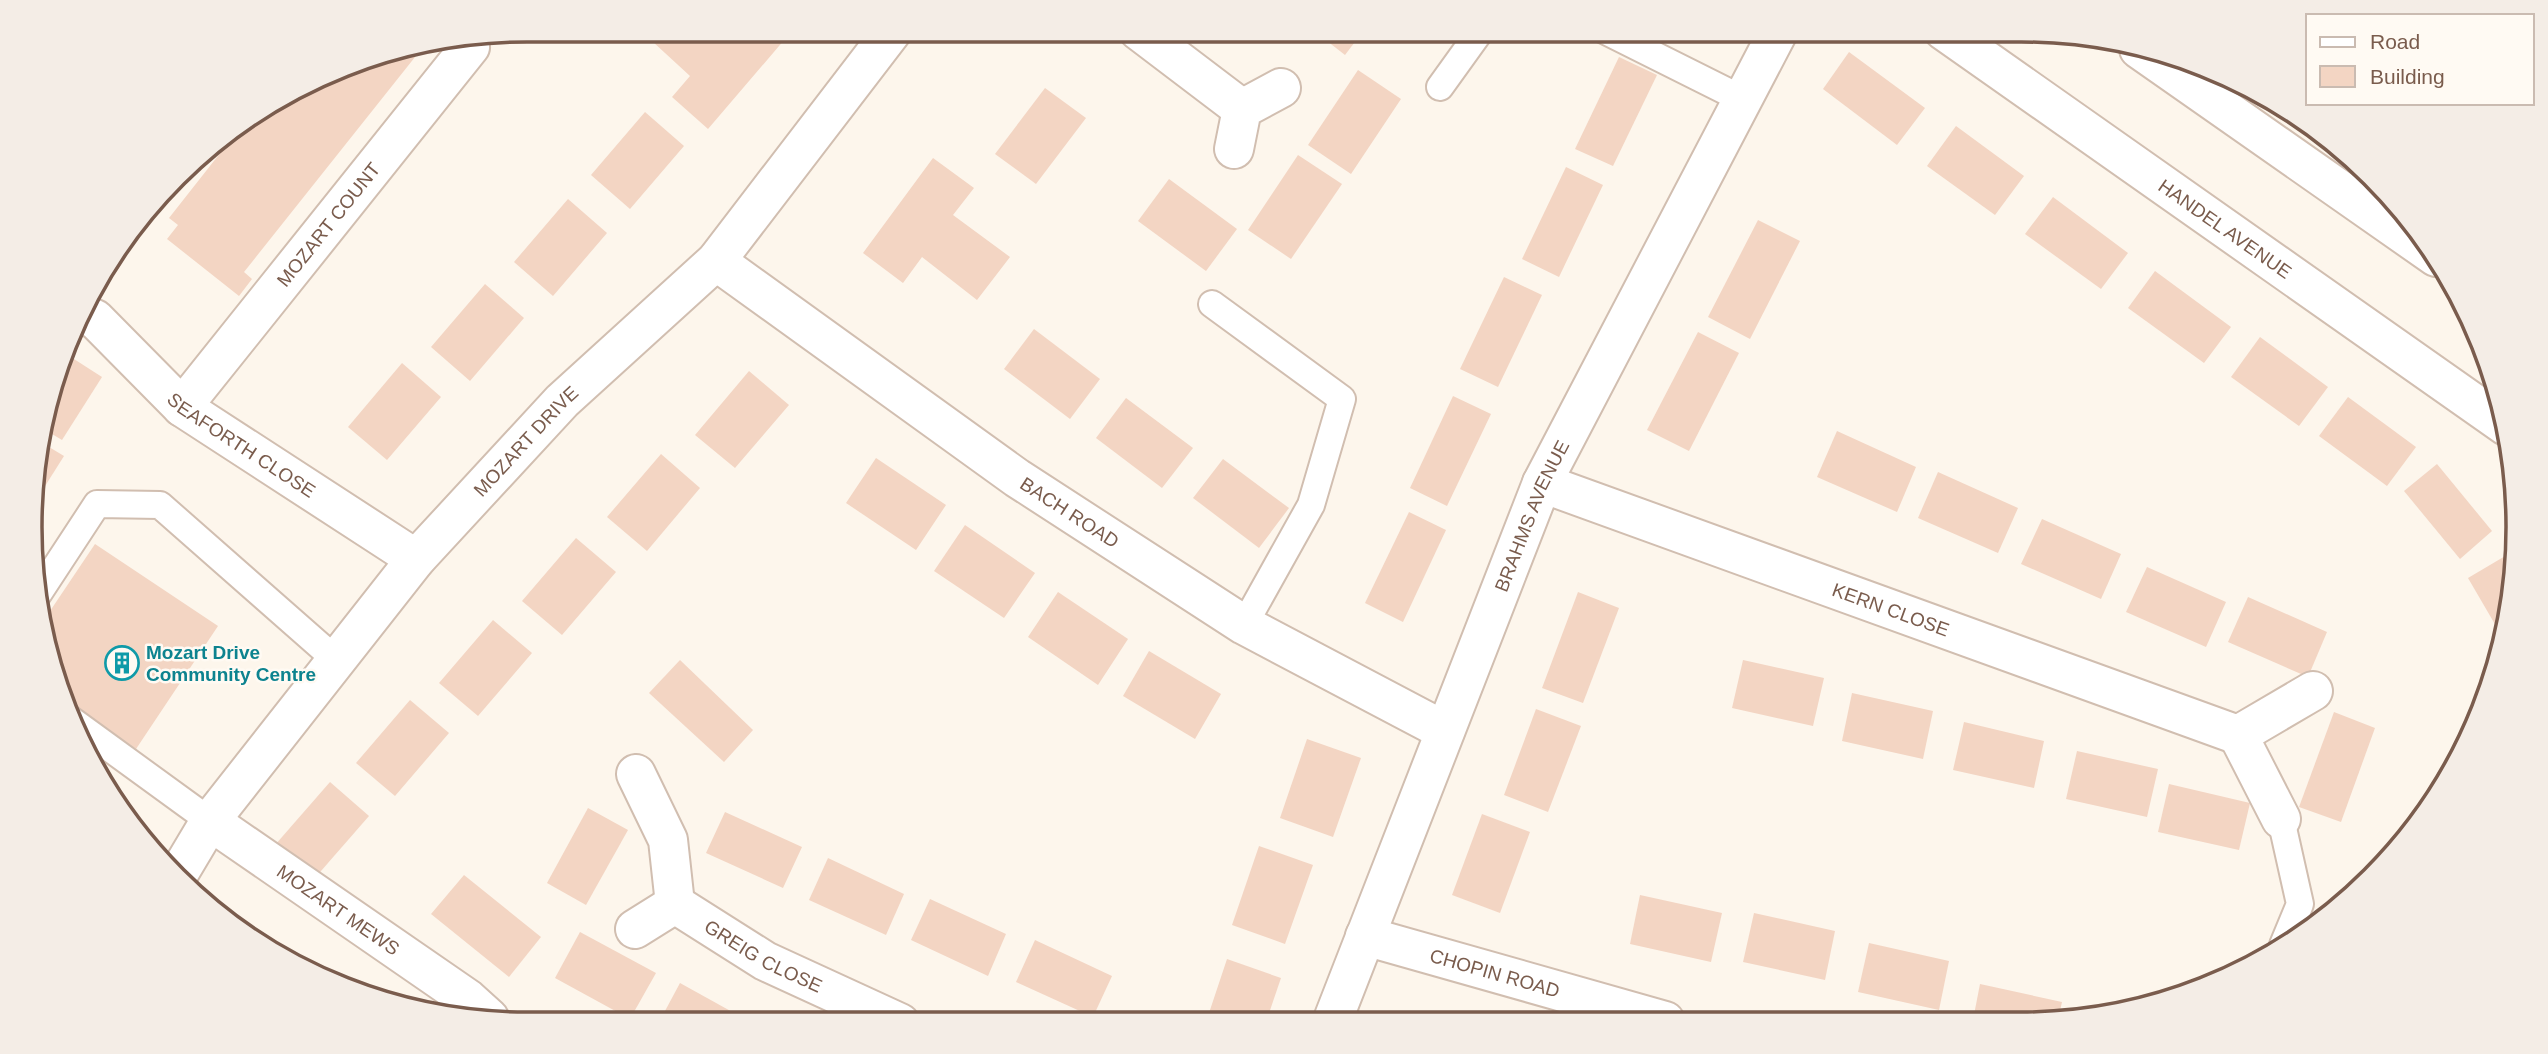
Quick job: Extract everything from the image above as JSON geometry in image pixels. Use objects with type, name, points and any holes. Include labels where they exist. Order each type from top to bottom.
[{"type":"street","name":"MOZART DRIVE","points":[[181,867],[210,821],[416,559],[562,401],[716,261],[884,42]]},
{"type":"street","points":[[1154,42],[1242,109]]},
{"type":"street","name":"BRAHMS AVENUE","points":[[1336,1012],[1542,483],[1773,42]]},
{"type":"street","name":"HANDEL AVENUE","points":[[1960,42],[2493,417]]},
{"type":"street","name":"MOZART COUNT","points":[[182,407],[470,45]]},
{"type":"street","points":[[2158,62],[2411,240]]},
{"type":"street","points":[[1242,109],[1281,89]]},
{"type":"street","points":[[1234,149],[1242,109]]},
{"type":"street","name":"BACH ROAD","points":[[716,261],[1017,478],[1244,625],[1445,731]]},
{"type":"street","name":"SEAFORTH CLOSE","points":[[90,317],[182,407],[416,559]]},
{"type":"street","name":"KERN CLOSE","points":[[1542,483],[2238,735]]},
{"type":"street","points":[[2281,819],[2238,735],[2313,691]]},
{"type":"street","points":[[635,929],[676,904],[668,840],[636,774]]},
{"type":"street","name":"MOZART MEWS","points":[[210,821],[481,997]]},
{"type":"street","name":"GREIG CLOSE","points":[[676,904],[765,961],[876,1012]]},
{"type":"street","name":"CHOPIN ROAD","points":[[1365,936],[1594,1011]]},
{"type":"lane","points":[[1440,87],[1472,42]]},
{"type":"lane","points":[[1628,42],[1742,99]]},
{"type":"lane","points":[[1212,304],[1342,399],[1311,505],[1244,625]]},
{"type":"lane","points":[[45,583],[97,504],[160,505],[335,659]]},
{"type":"lane","points":[[87,731],[210,821]]},
{"type":"lane","points":[[2281,819],[2300,904],[2289,931]]},
{"type":"building","points":[[653,42],[782,42],[708,129],[672,97],[690,76]]},
{"type":"building","points":[[1328,42],[1355,42],[1345,55]]},
{"type":"building","points":[[1849,52],[1925,108],[1897,145],[1823,89]]},
{"type":"building","points":[[417,55],[244,272],[252,279],[239,296],[167,239],[178,225],[169,218],[224,149],[258,124],[284,107],[341,79]]},
{"type":"building","points":[[1619,57],[1657,75],[1613,166],[1575,149]]},
{"type":"building","points":[[1358,70],[1401,99],[1351,174],[1308,145]]},
{"type":"building","points":[[1045,88],[1086,118],[1036,184],[995,154]]},
{"type":"building","points":[[645,112],[684,146],[630,209],[591,175]]},
{"type":"building","points":[[1956,126],[2024,176],[1995,215],[1927,166]]},
{"type":"building","points":[[1298,155],[1342,184],[1291,259],[1248,230]]},
{"type":"building","points":[[933,158],[974,188],[953,215],[1010,257],[977,300],[922,257],[903,283],[863,253]]},
{"type":"building","points":[[1566,167],[1603,185],[1559,277],[1522,259]]},
{"type":"building","points":[[1169,179],[1237,229],[1206,271],[1138,221]]},
{"type":"building","points":[[2053,197],[2128,253],[2101,289],[2025,234]]},
{"type":"building","points":[[568,199],[607,233],[553,296],[514,262]]},
{"type":"building","points":[[1758,220],[1800,241],[1750,339],[1708,317]]},
{"type":"building","points":[[2155,271],[2231,327],[2204,363],[2128,308]]},
{"type":"building","points":[[1504,277],[1542,295],[1498,387],[1460,369]]},
{"type":"building","points":[[485,284],[524,318],[470,381],[431,347]]},
{"type":"building","points":[[1034,329],[1100,379],[1070,419],[1004,369]]},
{"type":"building","points":[[1698,332],[1739,353],[1689,451],[1647,430]]},
{"type":"building","points":[[2260,337],[2328,387],[2299,426],[2231,377]]},
{"type":"building","points":[[73,358],[102,377],[62,440],[51,433]]},
{"type":"building","points":[[402,363],[441,397],[387,460],[348,427]]},
{"type":"building","points":[[749,371],[789,405],[735,468],[695,435]]},
{"type":"building","points":[[1453,396],[1491,414],[1447,506],[1410,488]]},
{"type":"building","points":[[2348,397],[2416,447],[2387,486],[2319,436]]},
{"type":"building","points":[[1126,398],[1193,448],[1162,488],[1096,438]]},
{"type":"building","points":[[1837,431],[1916,467],[1897,512],[1817,477]]},
{"type":"building","points":[[49,447],[64,456],[44,488]]},
{"type":"building","points":[[661,454],[700,488],[647,551],[607,517]]},
{"type":"building","points":[[876,458],[946,505],[916,550],[846,503]]},
{"type":"building","points":[[1223,459],[1289,508],[1259,548],[1193,498]]},
{"type":"building","points":[[2437,464],[2492,531],[2460,559],[2404,491]]},
{"type":"building","points":[[1938,472],[2018,508],[1998,553],[1918,518]]},
{"type":"building","points":[[1409,512],[1446,530],[1403,622],[1365,603]]},
{"type":"building","points":[[2042,519],[2121,554],[2101,599],[2021,564]]},
{"type":"building","points":[[965,525],[1035,573],[1004,618],[934,571]]},
{"type":"building","points":[[576,538],[616,572],[562,635],[522,601]]},
{"type":"building","name":"Mozart Drive Community Centre","points":[[95,544],[218,626],[136,749],[78,711],[59,653],[49,612]]},
{"type":"building","points":[[2505,556],[2496,626],[2468,578]]},
{"type":"building","points":[[2147,567],[2226,602],[2206,647],[2126,612]]},
{"type":"building","points":[[1058,592],[1128,639],[1098,685],[1028,637]]},
{"type":"building","points":[[1578,592],[1619,608],[1583,703],[1542,688]]},
{"type":"building","points":[[2248,597],[2327,632],[2308,677],[2228,642]]},
{"type":"building","points":[[493,620],[532,653],[478,716],[439,683]]},
{"type":"building","points":[[1149,651],[1221,694],[1195,739],[1123,696]]},
{"type":"building","points":[[680,660],[753,730],[724,762],[649,693]]},
{"type":"building","points":[[1743,660],[1824,678],[1813,726],[1732,708]]},
{"type":"building","points":[[1852,693],[1933,711],[1923,759],[1842,741]]},
{"type":"building","points":[[410,700],[449,733],[395,796],[356,763]]},
{"type":"building","points":[[1536,709],[1581,726],[1548,812],[1504,795]]},
{"type":"building","points":[[2334,712],[2375,728],[2341,822],[2299,807]]},
{"type":"building","points":[[1964,722],[2044,741],[2034,788],[1953,770]]},
{"type":"building","points":[[1307,739],[1361,758],[1333,837],[1280,818]]},
{"type":"building","points":[[2077,751],[2158,769],[2147,817],[2066,799]]},
{"type":"building","points":[[330,782],[369,816],[314,879],[275,845]]},
{"type":"building","points":[[2169,784],[2250,803],[2239,850],[2158,832]]},
{"type":"building","points":[[588,808],[628,830],[586,905],[547,883]]},
{"type":"building","points":[[725,812],[802,847],[783,888],[706,853]]},
{"type":"building","points":[[1482,814],[1530,832],[1500,913],[1452,895]]},
{"type":"building","points":[[1259,846],[1313,865],[1285,944],[1232,925]]},
{"type":"building","points":[[828,858],[904,894],[886,935],[809,900]]},
{"type":"building","points":[[464,875],[541,937],[509,977],[431,914]]},
{"type":"building","points":[[1640,895],[1722,913],[1711,962],[1630,944]]},
{"type":"building","points":[[930,899],[1006,934],[988,976],[911,940]]},
{"type":"building","points":[[1754,913],[1835,931],[1825,980],[1743,962]]},
{"type":"building","points":[[580,932],[656,973],[634,1012],[617,1012],[555,978]]},
{"type":"building","points":[[1035,940],[1112,976],[1095,1012],[1082,1012],[1016,982]]},
{"type":"building","points":[[1869,943],[1949,961],[1939,1010],[1858,992]]},
{"type":"building","points":[[1227,959],[1281,978],[1269,1012],[1209,1012]]},
{"type":"building","points":[[680,983],[732,1012],[664,1012]]},
{"type":"building","points":[[1980,984],[2062,1002],[2060,1010],[1975,1012]]},
{"type":"place","name":"Mozart Drive Community Centre","points":[[122,663]]}]
